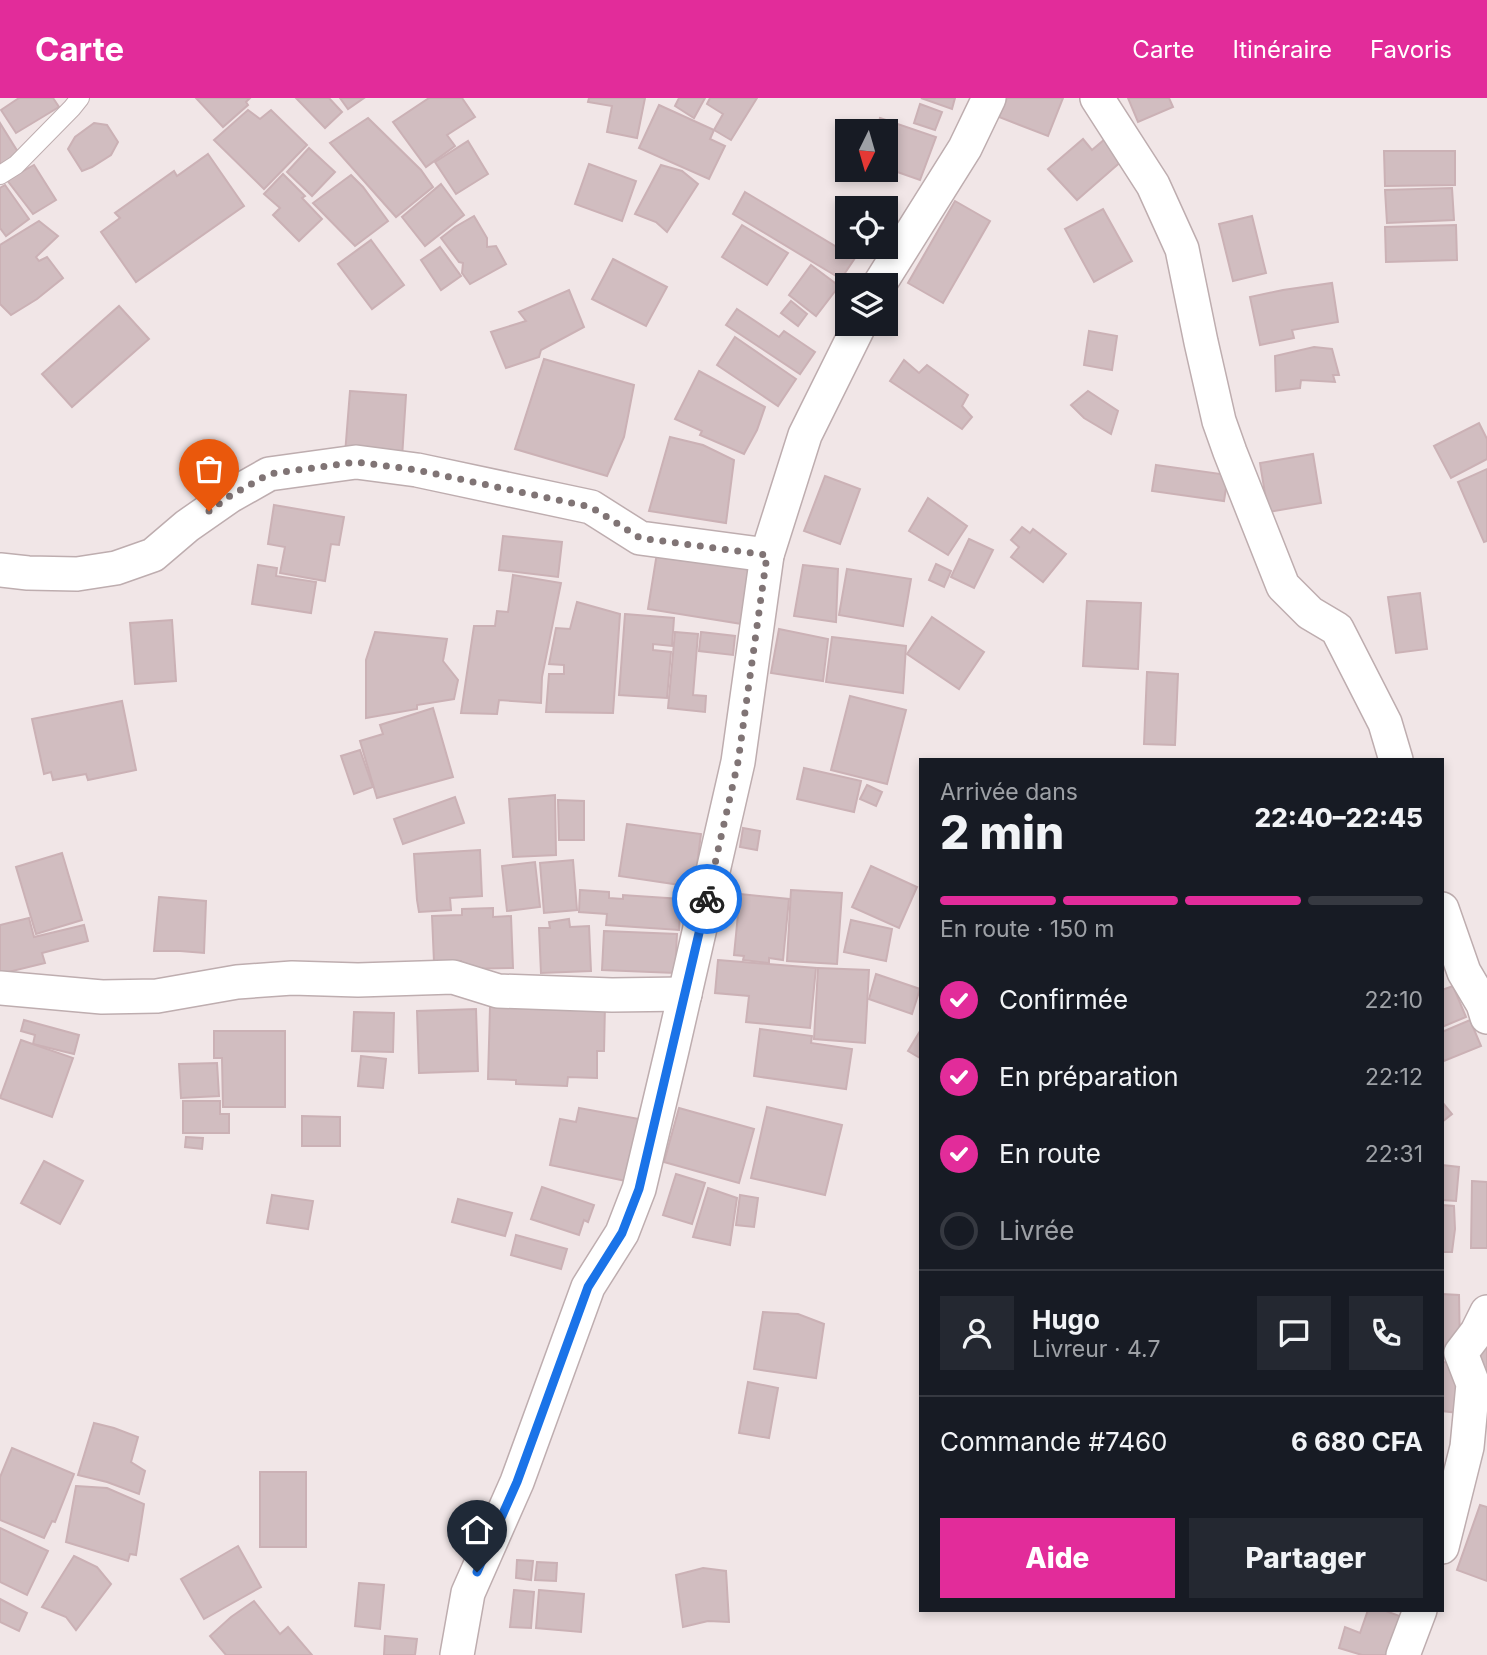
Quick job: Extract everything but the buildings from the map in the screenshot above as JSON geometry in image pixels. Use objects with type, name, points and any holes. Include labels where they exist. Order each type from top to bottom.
[{"type":"street","points":[[887,273],[965,148],[989,98]]},
{"type":"street","points":[[1097,98],[1153,185],[1182,249],[1219,421],[1283,586],[1310,613],[1337,629],[1385,723],[1395,758]]},
{"type":"street","points":[[457,1655],[468,1594],[517,1482],[588,1287],[622,1233],[639,1189],[738,762],[767,555],[805,435],[854,336]]},
{"type":"street","points":[[0,570],[77,574],[116,568],[153,555],[187,526],[230,496],[269,474],[356,462],[417,470],[591,507],[640,538],[767,555]]},
{"type":"street","points":[[1444,915],[1464,972],[1483,1004],[1487,1017]]},
{"type":"street","points":[[0,988],[102,997],[157,996],[237,982],[292,978],[358,980],[453,977],[498,991],[612,996],[685,994]]},
{"type":"street","points":[[1444,1539],[1467,1447],[1473,1384],[1461,1353],[1477,1332],[1487,1312]]},
{"type":"street","points":[[1403,1655],[1419,1612]]},
{"type":"lane","points":[[0,176],[16,165],[80,98]]},
{"type":"way so far","points":[[209,511],[269,474],[356,462],[417,470],[591,507],[640,538],[767,555],[738,762],[707,899]]},
{"type":"route","points":[[477,1572],[517,1482],[588,1287],[622,1233],[639,1189],[707,899]]}]
